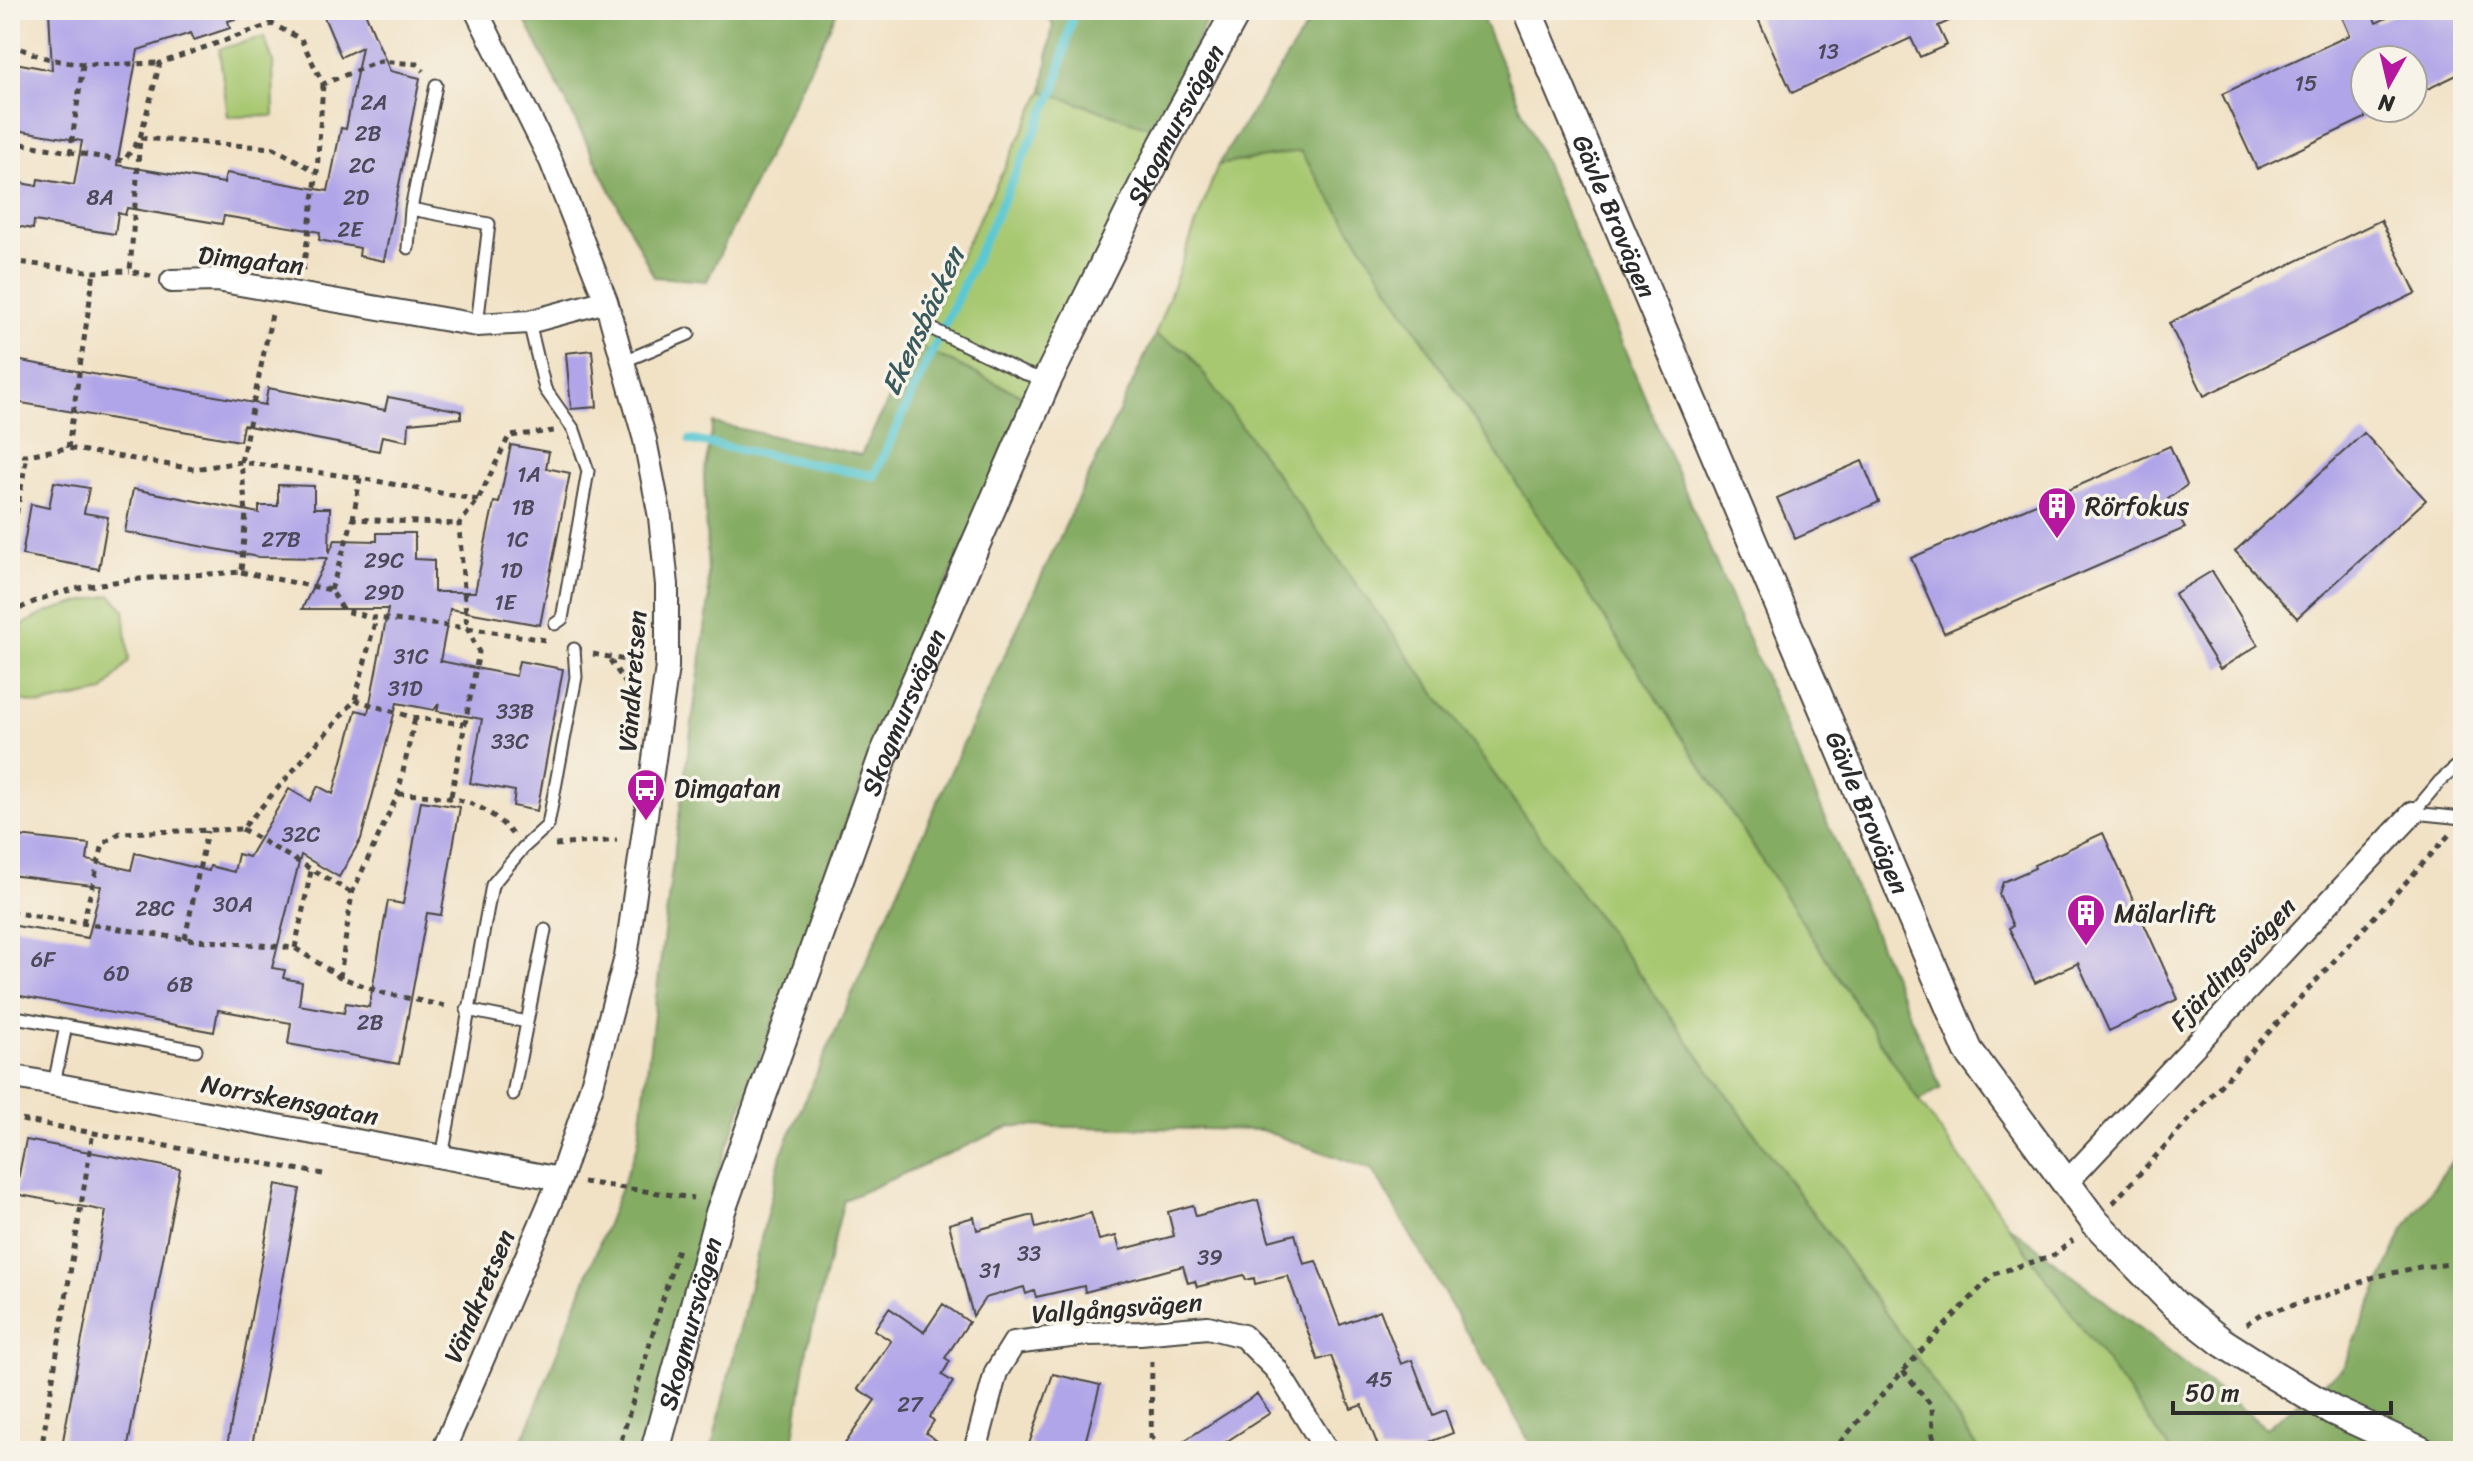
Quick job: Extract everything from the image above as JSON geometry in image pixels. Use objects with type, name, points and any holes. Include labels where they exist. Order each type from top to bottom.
[{"type":"street","name":"Vändkretsen","points":[[443,1451],[560,1179],[592,1085],[626,957],[667,667],[667,585],[660,517],[645,440],[606,301],[551,161],[476,10]]},
{"type":"street","name":"Skogmursvägen","points":[[655,1451],[720,1213],[878,772],[1047,380],[1163,145],[1237,10]]},
{"type":"street","name":"Gävle Brovägen","points":[[1527,10],[1968,1050],[2095,1222],[2175,1305],[2222,1342],[2332,1410],[2421,1451]]},
{"type":"street","name":"Dimgatan","points":[[172,281],[217,280],[477,325],[529,322],[606,301]]},
{"type":"street","name":"Fjärdingsvägen","points":[[2066,1183],[2413,813]]},
{"type":"street","name":"Norrskensgatan","points":[[10,1076],[560,1179]]},
{"type":"street","name":"Vallgångsvägen","points":[[975,1451],[996,1372],[1014,1343],[1086,1334],[1208,1327],[1243,1336],[1276,1369],[1327,1451]]},
{"type":"lane","points":[[408,248],[411,209],[436,85]]},
{"type":"lane","points":[[411,209],[489,224],[477,325]]},
{"type":"lane","points":[[529,322],[545,389],[574,430],[588,471],[562,619],[555,624]]},
{"type":"lane","points":[[926,326],[1023,373],[1047,380]]},
{"type":"lane","points":[[622,362],[689,334]]},
{"type":"lane","points":[[442,1157],[492,885],[523,848],[548,825],[576,677],[574,649]]},
{"type":"lane","name":"Fjärdingsvägen","points":[[2413,813],[2439,782],[2463,761]]},
{"type":"lane","points":[[2413,813],[2463,818]]},
{"type":"lane","points":[[513,1094],[545,930]]},
{"type":"lane","points":[[467,1010],[527,1022]]},
{"type":"lane","points":[[10,1016],[196,1050]]},
{"type":"lane","points":[[54,1084],[66,1026]]},
{"type":"path","points":[[266,10],[272,24],[301,39],[323,84],[317,172],[305,250]]},
{"type":"path","points":[[10,43],[35,57],[83,65],[160,63],[272,24]]},
{"type":"path","points":[[323,84],[380,61],[417,64],[436,85]]},
{"type":"path","points":[[130,271],[140,138],[160,63]]},
{"type":"path","points":[[70,154],[83,65]]},
{"type":"path","points":[[10,142],[124,161],[140,138]]},
{"type":"path","points":[[140,138],[274,148],[317,172]]},
{"type":"path","points":[[10,261],[94,272],[130,271],[172,281]]},
{"type":"path","points":[[68,448],[94,272]]},
{"type":"path","points":[[241,572],[246,513],[241,462],[277,290]]},
{"type":"path","points":[[451,796],[479,652],[467,628],[459,524],[478,500],[509,436],[574,430]]},
{"type":"path","points":[[10,455],[68,448],[194,469],[241,462],[360,478],[478,500]]},
{"type":"path","points":[[10,549],[27,455]]},
{"type":"path","points":[[331,590],[353,519],[360,478]]},
{"type":"path","points":[[353,519],[459,524]]},
{"type":"path","points":[[10,605],[10,614],[56,594],[126,581],[241,572],[331,590],[344,611],[376,618],[533,638],[609,659],[667,667]]},
{"type":"path","points":[[242,829],[355,700],[376,618]]},
{"type":"path","points":[[609,659],[632,693],[636,713]]},
{"type":"path","points":[[355,700],[415,718],[464,724]]},
{"type":"path","points":[[340,977],[352,893],[398,794],[415,718]]},
{"type":"path","points":[[398,794],[451,796],[497,816],[523,848],[615,840],[643,844]]},
{"type":"path","points":[[83,923],[103,844],[120,833],[242,829],[352,893]]},
{"type":"path","points":[[185,939],[207,831]]},
{"type":"path","points":[[1832,1451],[1994,1274],[2054,1255],[2095,1222],[2452,832]]},
{"type":"path","points":[[295,948],[311,871]]},
{"type":"path","points":[[10,912],[185,939],[295,948],[340,977],[383,993],[467,1010]]},
{"type":"path","points":[[10,1129],[11,1118],[323,1174]]},
{"type":"path","points":[[41,1451],[93,1132]]},
{"type":"path","points":[[560,1179],[693,1198]]},
{"type":"path","points":[[2222,1342],[2259,1315],[2325,1296],[2374,1277],[2420,1267],[2463,1263]]},
{"type":"path","points":[[1151,1451],[1153,1331]]},
{"type":"path","points":[[1903,1371],[1932,1406],[1933,1436],[1941,1451]]},
{"type":"path","points":[[1151,1435],[1162,1451]]},
{"type":"path","points":[[10,1450],[27,1451]]},
{"type":"green space","points":[[520,10],[838,10],[707,281],[654,277]]},
{"type":"green space","points":[[1029,10],[1211,10],[1157,130],[1043,91],[1053,22]]},
{"type":"green space","points":[[1329,10],[1479,10],[1941,1088],[1919,1101],[1300,151],[1218,165],[1312,18]]},
{"type":"green space","points":[[264,37],[273,61],[274,116],[228,117],[219,49]]},
{"type":"green space","points":[[1043,91],[1157,130],[1031,400],[916,345]]},
{"type":"green space","points":[[1300,151],[1919,1101],[2171,1451],[1979,1451],[1905,1340],[1187,352],[1155,335],[1218,165]]},
{"type":"green space","points":[[1155,335],[1187,351],[1905,1340],[1979,1451],[1535,1451],[1373,1170],[1261,1130],[1011,1126],[844,1200],[807,1349],[792,1451],[711,1451],[781,1154],[966,737]]},
{"type":"green space","points":[[916,345],[1031,400],[890,705],[721,1163],[640,1451],[515,1451],[527,1430],[638,1144],[709,600],[704,474],[713,423],[861,455]]},
{"type":"green space","points":[[111,595],[124,609],[129,661],[103,692],[41,705],[10,698],[9,653],[17,631],[55,610]]},
{"type":"green space","points":[[2463,1145],[2463,1451],[2171,1451],[2007,1224],[2266,1428],[2343,1368],[2404,1229]]},
{"type":"building","points":[[49,10],[247,10],[248,15],[228,21],[230,28],[194,40],[191,33],[138,50],[117,165],[224,183],[226,173],[328,191],[341,128],[346,129],[362,47],[341,57],[321,10],[364,10],[390,71],[420,78],[384,261],[359,256],[360,248],[319,240],[320,232],[224,216],[222,224],[127,208],[125,215],[118,213],[115,234],[34,221],[33,229],[10,225],[10,181],[37,186],[38,179],[74,185],[82,141],[10,129],[10,62],[52,70]]},
{"type":"building","points":[[1754,10],[1973,10],[1938,26],[1947,45],[1920,57],[1911,38],[1792,93]]},
{"type":"building","points":[[2339,10],[2371,10],[2376,23],[2404,10],[2463,10],[2463,72],[2429,88],[2429,44],[2349,44],[2349,124],[2352,124],[2257,169],[2222,94],[2350,35]]},
{"type":"building","points":[[2381,220],[2416,293],[2204,396],[2169,323]]},
{"type":"building","points":[[592,350],[597,407],[571,409],[566,353]]},
{"type":"building","points":[[10,359],[265,405],[268,388],[385,410],[388,397],[461,411],[461,418],[409,423],[408,441],[382,436],[379,451],[243,425],[240,441],[10,401]]},
{"type":"building","points":[[2364,433],[2426,500],[2297,618],[2235,551]]},
{"type":"building","points":[[511,445],[549,452],[546,468],[570,473],[540,625],[450,609],[440,661],[516,676],[519,661],[563,669],[537,811],[513,806],[515,791],[470,783],[482,719],[437,711],[439,703],[434,710],[397,703],[361,839],[339,877],[301,855],[272,968],[285,970],[283,978],[302,982],[299,1005],[344,1013],[346,1003],[369,1007],[388,901],[403,904],[421,801],[460,807],[441,915],[427,913],[399,1064],[288,1044],[291,1023],[218,1010],[214,1032],[10,994],[10,925],[88,938],[101,886],[10,875],[10,835],[89,844],[87,860],[131,870],[135,853],[209,871],[210,866],[234,872],[238,854],[249,857],[289,789],[310,801],[318,786],[333,794],[356,710],[368,713],[388,609],[302,609],[327,558],[258,557],[125,532],[133,489],[259,513],[259,506],[278,506],[278,485],[314,486],[314,508],[330,508],[329,553],[335,540],[377,541],[377,533],[415,533],[415,559],[434,560],[434,592],[475,592],[494,502],[499,503]]},
{"type":"building","name":"Rörfokus","points":[[2170,446],[2187,485],[2168,499],[2185,528],[1944,633],[1911,558]]},
{"type":"building","points":[[1862,461],[1879,502],[1795,539],[1777,498]]},
{"type":"building","points":[[54,482],[89,488],[84,513],[108,517],[99,569],[22,555],[31,504],[49,508]]},
{"type":"building","points":[[2212,571],[2258,645],[2220,669],[2174,594]]},
{"type":"building","name":"Mälarlift","points":[[2103,833],[2178,999],[2109,1031],[2078,963],[2035,983],[2009,928],[2013,926],[1999,894],[2003,882]]},
{"type":"building","points":[[26,1140],[180,1169],[127,1451],[61,1451],[106,1211],[15,1194]]},
{"type":"building","points":[[276,1184],[300,1189],[251,1451],[226,1451]]},
{"type":"building","points":[[1258,1200],[1269,1241],[1295,1234],[1304,1264],[1316,1261],[1340,1325],[1380,1310],[1401,1364],[1412,1360],[1433,1415],[1445,1410],[1453,1433],[1424,1444],[1427,1451],[1380,1451],[1362,1405],[1351,1409],[1331,1356],[1318,1360],[1288,1276],[1255,1284],[1254,1278],[1246,1280],[1244,1275],[1197,1287],[1195,1281],[1188,1283],[1183,1266],[1085,1292],[1084,1286],[1036,1297],[1034,1291],[1026,1294],[1024,1287],[985,1298],[973,1316],[949,1224],[974,1217],[977,1230],[1033,1215],[1036,1228],[1091,1213],[1099,1240],[1116,1236],[1120,1250],[1174,1236],[1168,1212],[1193,1205],[1196,1216]]},
{"type":"building","points":[[943,1304],[969,1322],[945,1358],[950,1361],[942,1375],[953,1382],[930,1417],[934,1421],[926,1433],[951,1451],[840,1451],[875,1400],[858,1389],[891,1341],[874,1330],[889,1308],[924,1332]]},
{"type":"building","points":[[1053,1374],[1100,1385],[1083,1451],[1032,1451],[1033,1445],[1029,1444]]},
{"type":"building","points":[[1257,1394],[1270,1413],[1212,1451],[1168,1451]]},
{"type":"waterway","name":"Ekensbäcken","points":[[690,440],[874,476],[1056,87],[1074,10]]},
{"type":"place","name":"Rörfokus","points":[[2057,540]]},
{"type":"place","name":"Dimgatan","points":[[646,822]]},
{"type":"place","name":"Mälarlift","points":[[2086,947]]}]
